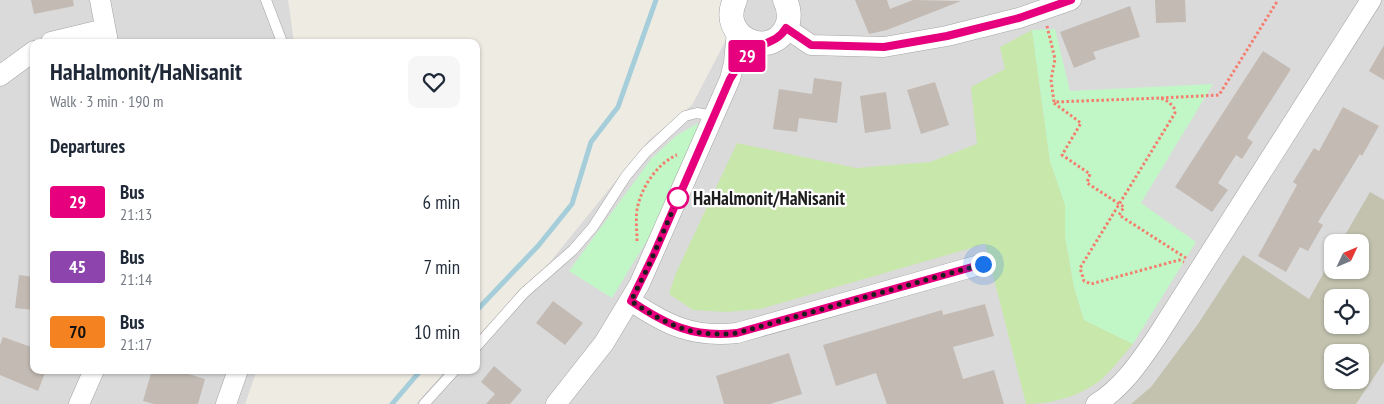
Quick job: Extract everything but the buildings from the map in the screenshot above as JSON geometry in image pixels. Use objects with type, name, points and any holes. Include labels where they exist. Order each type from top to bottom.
[{"type":"street","points":[[79,39],[107,36],[100,0]]},
{"type":"street","points":[[556,404],[604,343],[631,301],[652,260],[730,79],[734,63],[736,31],[731,14],[736,0]]},
{"type":"street","points":[[730,79],[748,54],[777,35],[789,15],[785,0]]},
{"type":"street","points":[[736,31],[751,42],[777,35],[811,45],[884,47],[947,36],[1043,10],[1071,0]]},
{"type":"street","points":[[1096,404],[1118,386],[1141,359],[1371,0]]},
{"type":"street","points":[[0,76],[30,54]]},
{"type":"street","points":[[631,301],[659,319],[684,330],[705,334],[737,333],[983,264]]},
{"type":"street","points":[[79,404],[92,374]]},
{"type":"street","points":[[226,404],[237,374]]},
{"type":"lane","points":[[266,0],[281,39]]},
{"type":"lane","points":[[480,342],[524,293],[573,250],[593,227],[626,176],[646,152],[686,116],[697,113],[714,116]]},
{"type":"lane","points":[[424,404],[451,374]]},
{"type":"path","points":[[1054,102],[1219,94],[1278,0]]},
{"type":"path","points":[[1043,10],[1055,59],[1051,80],[1054,102],[1081,124],[1062,155],[1090,174],[1087,183],[1124,207],[1119,216],[1201,268]]},
{"type":"path","points":[[1160,98],[1169,102],[1174,108],[1175,113],[1080,268],[1084,281],[1091,284],[1178,260],[1201,268]]},
{"type":"path","points":[[637,244],[638,204],[654,174],[672,157],[683,153],[697,154]]},
{"type":"shaded area","points":[[0,0],[288,0],[294,39],[30,39],[30,374],[256,374],[245,404],[0,404]]},
{"type":"shaded area","points":[[747,0],[1384,0],[1384,404],[416,404],[442,374],[480,374],[480,334],[550,262],[649,140],[692,105]]},
{"type":"shaded area","points":[[1370,192],[1384,200],[1384,362],[1369,384],[1369,344],[1324,344],[1324,389],[1366,389],[1356,404],[1131,404],[1151,387],[1198,324],[1243,255],[1309,299],[1324,272],[1324,279],[1369,279],[1369,234],[1346,234]]},
{"type":"green space","points":[[1055,29],[1070,91],[1213,84],[1141,203],[1196,242],[1133,344],[1084,320],[1074,287],[1065,236],[1065,205],[1050,161],[1032,30]]},
{"type":"green space","points":[[1032,30],[1050,161],[1065,205],[1065,236],[1074,287],[1084,320],[1133,344],[1102,379],[1094,385],[1056,401],[1026,404],[985,244],[760,309],[727,312],[693,310],[669,294],[676,273],[737,143],[856,168],[930,162],[977,144],[971,87],[1005,69],[1000,47]]},
{"type":"green space","points":[[698,123],[695,139],[660,219],[612,298],[569,271],[651,159],[676,136]]},
{"type":"waterway","points":[[480,307],[538,246],[572,204],[591,142],[618,107],[656,0]]},
{"type":"waterway","points":[[392,404],[418,374]]},
{"type":"bus line","name":"29","points":[[983,264],[737,333],[716,335],[684,330],[664,322],[631,301],[654,254],[730,79],[740,63],[752,50],[777,39],[786,28],[811,45],[884,47],[947,36],[1019,18],[1071,0]]},
{"type":"place","name":"HaHalmonit/HaNisanit","points":[[678,198]]},
{"type":"route","points":[[678,198],[631,301],[664,322],[684,330],[716,335],[737,333],[983,264]]}]
